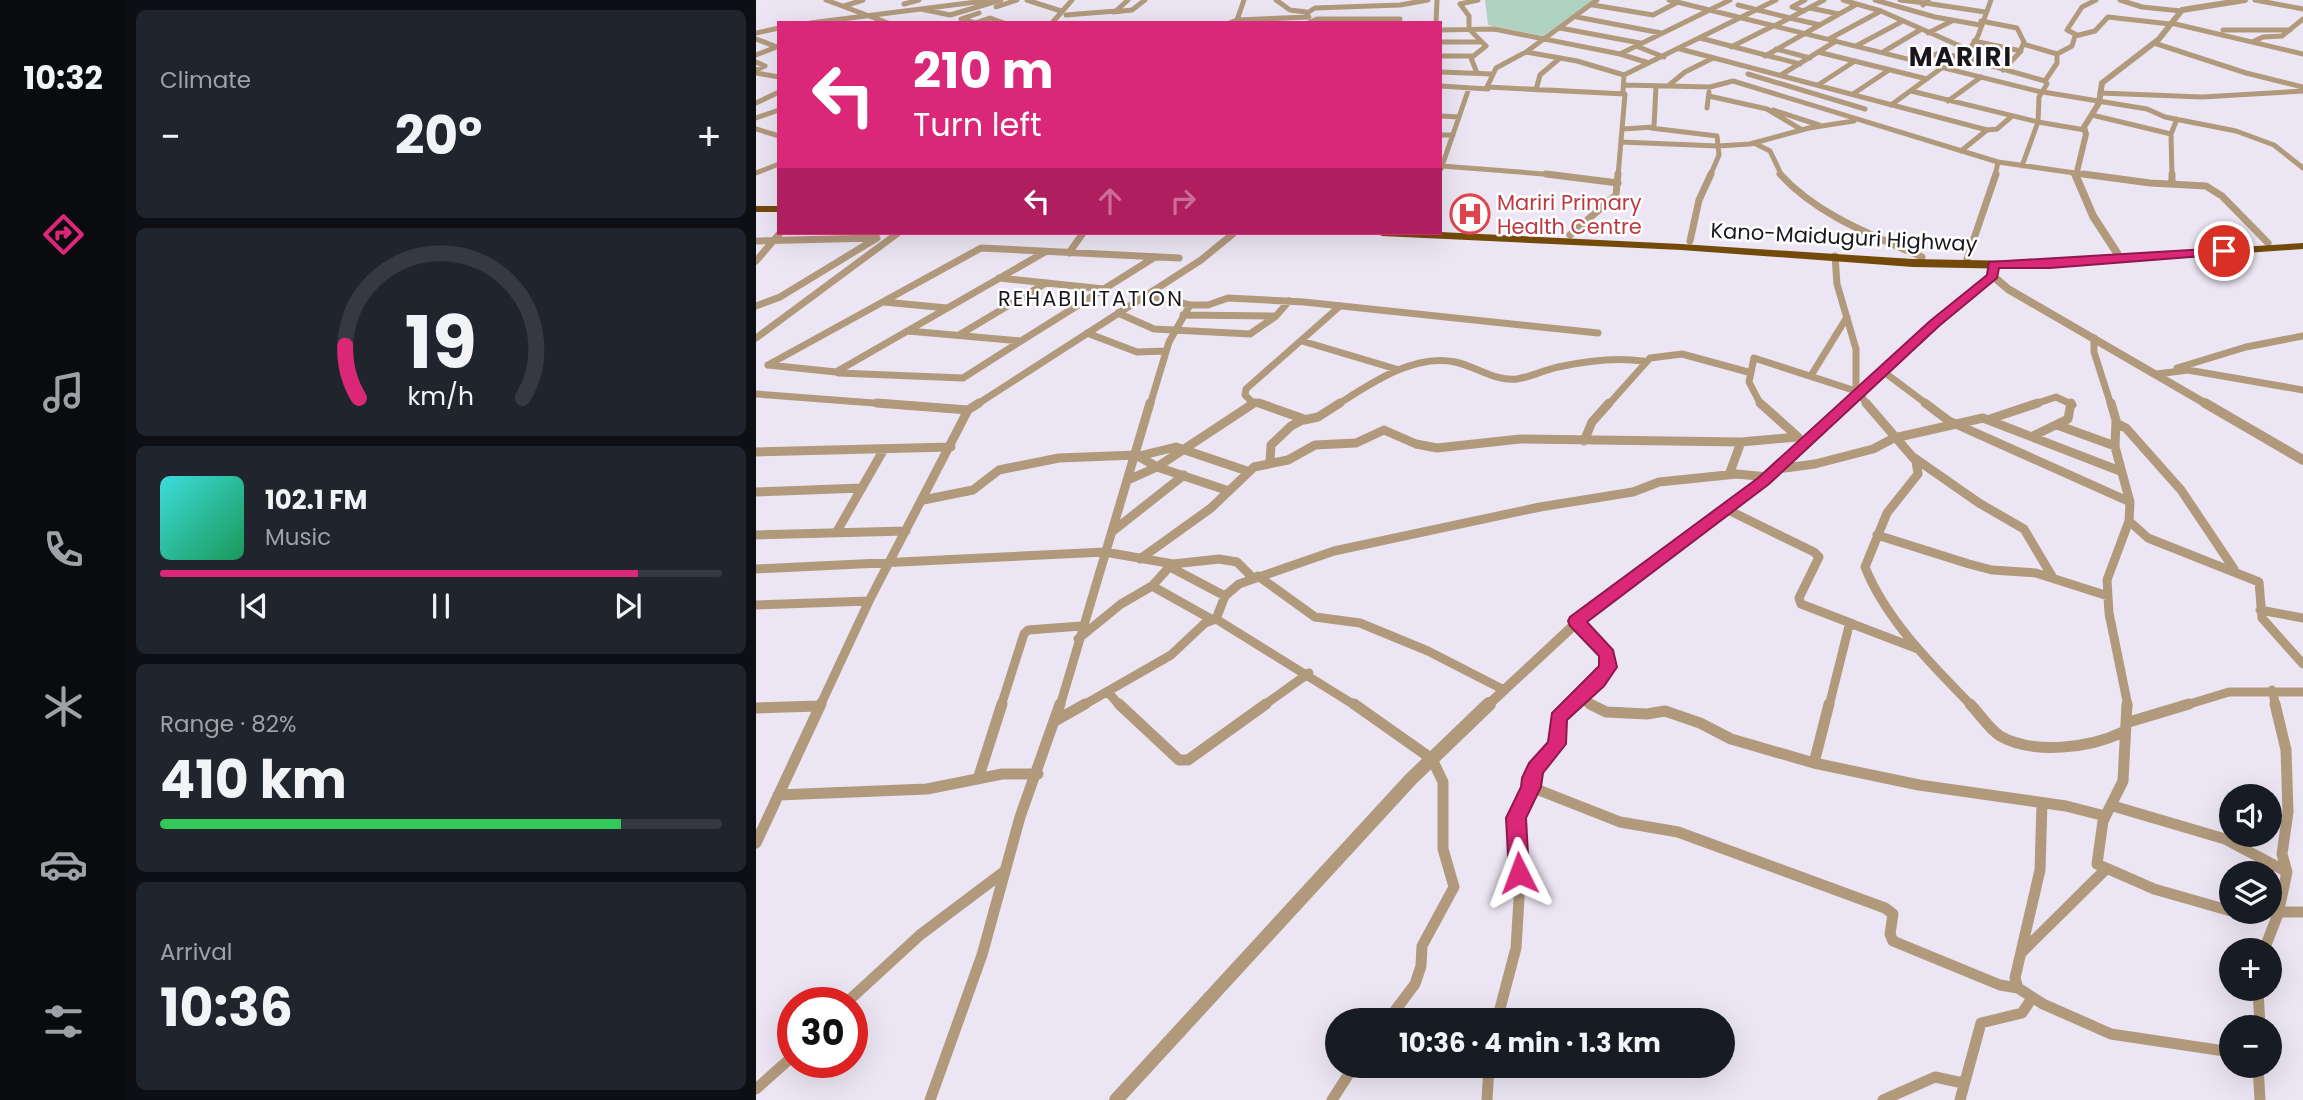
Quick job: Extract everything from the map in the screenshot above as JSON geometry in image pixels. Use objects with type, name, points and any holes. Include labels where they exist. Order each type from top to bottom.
[{"type":"highway","points":[[756,211],[777,211]]},
{"type":"highway","name":"Kano-Maiduguri Highway","points":[[1442,229],[1690,241],[1967,259],[2117,253],[2303,240]]},
{"type":"highway","name":"Kano-Maiduguri Highway","points":[[1438,235],[1835,256],[1993,270],[2303,246]]},
{"type":"street","points":[[826,0],[884,21]]},
{"type":"street","points":[[844,6],[863,0]]},
{"type":"street","points":[[868,14],[919,0]]},
{"type":"street","points":[[822,21],[954,2],[992,0]]},
{"type":"street","points":[[950,15],[1001,0]]},
{"type":"street","points":[[961,19],[1017,0]]},
{"type":"street","points":[[1027,0],[1062,13],[1074,19],[1073,21]]},
{"type":"street","points":[[1054,21],[1072,0]]},
{"type":"street","points":[[1112,12],[1119,10],[1128,0]]},
{"type":"street","points":[[1062,13],[1132,10],[1145,0]]},
{"type":"street","points":[[1244,0],[1237,20],[1309,18],[1362,21],[1384,18],[1400,21],[1400,4]]},
{"type":"street","points":[[1309,18],[1315,8],[1314,0]]},
{"type":"street","points":[[1315,8],[1428,0]]},
{"type":"street","points":[[1436,21],[1437,0]]},
{"type":"street","points":[[1460,4],[1471,0]]},
{"type":"street","points":[[1460,4],[1478,0]]},
{"type":"street","points":[[1669,0],[2044,92],[2147,109],[2177,119],[2214,125],[2264,141],[2303,168]]},
{"type":"street","points":[[1619,54],[1730,0]]},
{"type":"street","points":[[1738,5],[1748,0]]},
{"type":"street","points":[[1526,52],[1624,75],[1776,0]]},
{"type":"street","points":[[1804,11],[1792,7],[1805,0]]},
{"type":"street","points":[[1731,47],[1824,0]]},
{"type":"street","points":[[1846,0],[1882,12],[1969,50],[1977,61]]},
{"type":"street","points":[[1875,0],[1952,21],[2017,28],[2023,44],[2021,51],[2003,70]]},
{"type":"street","points":[[1829,39],[1902,0],[1927,1],[1985,12]]},
{"type":"street","points":[[1935,17],[1953,0]]},
{"type":"street","points":[[1969,50],[1991,0]]},
{"type":"street","points":[[2077,35],[2067,30],[2082,7],[2096,0]]},
{"type":"street","points":[[2123,3],[2181,11],[2245,0]]},
{"type":"street","points":[[2255,0],[2303,9]]},
{"type":"street","points":[[1488,89],[1492,74],[1503,63],[1526,52],[1596,1],[1653,15],[1680,1]]},
{"type":"street","points":[[1913,12],[1927,1]]},
{"type":"street","points":[[1273,21],[1277,2],[1309,18]]},
{"type":"street","points":[[1384,18],[1400,4]]},
{"type":"street","points":[[1442,56],[1472,56],[1486,47],[1469,29],[1469,16],[1460,4]]},
{"type":"street","points":[[1765,56],[1857,4]]},
{"type":"street","points":[[1720,6],[1738,5],[1820,25]]},
{"type":"street","points":[[916,8],[968,21]]},
{"type":"street","points":[[1309,18],[1330,8]]},
{"type":"street","points":[[1810,8],[1839,14]]},
{"type":"street","points":[[2117,253],[2093,216],[2074,174],[2085,130],[2099,103],[2106,79],[2154,43],[2181,11]]},
{"type":"street","points":[[2023,44],[2057,54],[2072,46],[2073,38],[2077,35],[2095,31],[2107,17],[2117,14],[2196,28],[2303,54]]},
{"type":"street","points":[[1577,17],[1661,33]]},
{"type":"street","points":[[981,21],[990,18],[998,21]]},
{"type":"street","points":[[2252,42],[2263,37],[2279,37],[2303,19]]},
{"type":"street","points":[[1928,33],[1952,21]]},
{"type":"street","points":[[1856,46],[1900,22]]},
{"type":"street","points":[[756,25],[772,29]]},
{"type":"street","points":[[1560,28],[1638,45],[1664,57]]},
{"type":"street","points":[[2196,28],[2290,30]]},
{"type":"street","points":[[756,33],[772,29]]},
{"type":"street","points":[[1443,30],[1494,29],[1619,54],[1649,63]]},
{"type":"street","points":[[1443,30],[1451,41]]},
{"type":"street","points":[[1883,52],[1920,30]]},
{"type":"street","points":[[1700,38],[1800,64]]},
{"type":"street","points":[[756,39],[777,47]]},
{"type":"street","points":[[1442,41],[1482,42]]},
{"type":"street","points":[[1782,75],[1836,41]]},
{"type":"street","points":[[1974,41],[2021,51]]},
{"type":"street","points":[[2154,43],[2303,89]]},
{"type":"street","points":[[756,55],[777,47]]},
{"type":"street","points":[[1680,49],[1987,130],[1997,129],[2011,117]]},
{"type":"street","points":[[1776,49],[1810,58]]},
{"type":"street","points":[[1818,52],[1927,79]]},
{"type":"street","points":[[1920,61],[1939,53],[2045,81]]},
{"type":"street","points":[[1737,64],[1757,54]]},
{"type":"street","points":[[2022,166],[2038,122],[2039,97],[2047,84],[2045,81],[2057,63],[2057,54]]},
{"type":"street","points":[[1472,56],[1477,73]]},
{"type":"street","points":[[1668,86],[1685,72],[1714,57]]},
{"type":"street","points":[[1536,90],[1540,75],[1560,58]]},
{"type":"street","points":[[1818,85],[1855,61]]},
{"type":"street","points":[[1964,72],[1977,61]]},
{"type":"street","points":[[756,62],[765,66],[756,71]]},
{"type":"street","points":[[1891,104],[1943,67]]},
{"type":"street","points":[[1624,85],[1710,87],[1733,81],[1760,69]]},
{"type":"street","points":[[1853,94],[1889,70]]},
{"type":"street","points":[[756,71],[777,76]]},
{"type":"street","points":[[1442,72],[1492,74]]},
{"type":"street","points":[[1748,74],[1865,109]]},
{"type":"street","points":[[1570,235],[1616,195],[1623,129],[1624,75]]},
{"type":"street","points":[[1948,101],[1981,77]]},
{"type":"street","points":[[1733,81],[1853,120],[1998,162],[2074,174],[2206,187],[2214,191],[2268,243]]},
{"type":"street","points":[[1442,86],[1623,93]]},
{"type":"street","points":[[1651,128],[1654,127],[1656,86]]},
{"type":"street","points":[[1707,108],[1710,87]]},
{"type":"street","points":[[1442,165],[1469,88]]},
{"type":"street","points":[[2100,93],[2159,99],[2249,97],[2303,89]]},
{"type":"street","points":[[1910,91],[2011,117],[2085,130]]},
{"type":"street","points":[[757,101],[777,93]]},
{"type":"street","points":[[1709,96],[1820,125]]},
{"type":"street","points":[[1621,142],[1718,146],[1754,143],[1820,125],[1853,120],[1876,100]]},
{"type":"street","points":[[1767,109],[1802,130]]},
{"type":"street","points":[[756,118],[777,111]]},
{"type":"street","points":[[2092,115],[2171,134]]},
{"type":"street","points":[[1442,116],[1459,117]]},
{"type":"street","points":[[2172,184],[2171,134],[2177,119]]},
{"type":"street","points":[[1623,129],[1651,128],[1717,136],[1719,155],[1699,200],[1690,241]]},
{"type":"street","points":[[756,129],[777,135]]},
{"type":"street","points":[[1961,151],[1987,130]]},
{"type":"street","points":[[1442,135],[1452,135]]},
{"type":"street","points":[[1754,143],[1770,151],[1779,174],[1831,213],[1881,241],[1922,257]]},
{"type":"street","points":[[1967,259],[1992,191],[1998,162]]},
{"type":"street","points":[[756,173],[777,165]]},
{"type":"street","points":[[1442,168],[1588,177],[1618,183]]},
{"type":"street","points":[[756,261],[778,235]]},
{"type":"street","points":[[756,241],[877,238],[895,235]]},
{"type":"street","points":[[756,338],[895,235]]},
{"type":"street","points":[[1069,253],[1082,235]]},
{"type":"street","points":[[756,843],[869,601],[968,410],[1201,260],[1232,235]]},
{"type":"street","points":[[756,306],[780,297],[877,238]]},
{"type":"street","points":[[1155,257],[960,379],[768,365],[981,248],[1179,258]]},
{"type":"street","points":[[836,372],[1046,251]]},
{"type":"street","points":[[1835,256],[1837,284],[1856,349],[1857,391]]},
{"type":"street","points":[[1116,1100],[1432,759],[1576,621],[1773,473],[1857,391],[1884,372],[1993,270],[2008,289],[2303,460]]},
{"type":"street","points":[[999,278],[1104,289]]},
{"type":"street","points":[[959,335],[1046,283]]},
{"type":"street","points":[[1146,295],[1190,305],[1208,306],[1228,298],[1289,301],[1598,333]]},
{"type":"street","points":[[1118,313],[1154,329],[1252,334],[1276,316],[1289,301]]},
{"type":"street","points":[[882,302],[948,308]]},
{"type":"street","points":[[930,1100],[982,955],[1020,817],[1038,774],[1055,721],[1081,626],[1113,531],[1166,351],[1190,305]]},
{"type":"street","points":[[1252,402],[1245,395],[1245,390],[1340,306]]},
{"type":"street","points":[[1183,315],[1276,316]]},
{"type":"street","points":[[1812,374],[1847,317]]},
{"type":"street","points":[[908,331],[1021,341]]},
{"type":"street","points":[[1087,333],[1137,352],[1166,351]]},
{"type":"street","points":[[2157,374],[2193,361],[2303,337]]},
{"type":"street","points":[[2094,338],[2094,352],[2116,423],[2115,446],[2130,502],[2129,522],[2107,580],[2126,727],[2125,773],[2121,791],[2105,816],[2094,852],[2097,864],[2105,870],[2154,889],[2219,907]]},
{"type":"street","points":[[2284,339],[2303,345]]},
{"type":"street","points":[[1302,341],[1397,369]]},
{"type":"street","points":[[1270,462],[1271,445],[1291,426],[1318,417],[1397,369],[1448,360],[1507,379],[1517,379],[1558,366],[1622,358],[1643,361],[1658,356],[1682,354],[1748,372]]},
{"type":"street","points":[[1798,437],[1767,415],[1749,382],[1748,372],[1754,358],[1812,374],[1857,391],[1894,438],[1912,456],[1979,503],[2024,528],[2054,579]]},
{"type":"street","points":[[1584,440],[1592,422],[1619,394],[1643,361]]},
{"type":"street","points":[[2173,370],[2303,390]]},
{"type":"street","points":[[1884,372],[1954,424],[2130,502]]},
{"type":"street","points":[[2289,388],[2303,383]]},
{"type":"street","points":[[756,394],[968,410]]},
{"type":"street","points":[[1055,721],[1171,655],[1214,619],[1225,596],[1239,584],[1334,551],[1485,518],[1633,492],[1659,482],[1773,473],[1865,452],[1894,438],[1990,419],[2056,397],[2074,406],[2068,419],[2033,436]]},
{"type":"street","points":[[1128,480],[1157,467],[1252,402],[1263,402],[1304,420]]},
{"type":"street","points":[[1990,419],[2120,471]]},
{"type":"street","points":[[2116,423],[2126,428],[2181,490],[2235,570]]},
{"type":"street","points":[[2057,425],[2115,446]]},
{"type":"street","points":[[1140,559],[1211,508],[1247,471],[1270,462],[1288,460],[1315,445],[1356,443],[1384,430],[1416,444],[1437,448],[1507,440],[1741,442],[1812,437]]},
{"type":"street","points":[[1729,475],[1741,442]]},
{"type":"street","points":[[756,452],[950,447]]},
{"type":"street","points":[[923,500],[968,491],[999,470],[1059,458],[1067,460],[1136,456],[1168,448],[1183,449],[1247,471]]},
{"type":"street","points":[[836,533],[884,449]]},
{"type":"street","points":[[1136,456],[1157,467],[1229,491]]},
{"type":"street","points":[[1912,456],[1917,464],[1917,474],[1887,513],[1865,567],[1879,598],[1918,649],[2002,737],[2021,744],[2073,745],[2113,738],[2126,727],[2208,696],[2272,690],[2303,692]]},
{"type":"street","points":[[1113,531],[1184,475]]},
{"type":"street","points":[[756,492],[862,488]]},
{"type":"street","points":[[1726,509],[1814,552],[1819,557],[1818,564],[1798,598],[1801,604],[1918,649]]},
{"type":"street","points":[[2129,522],[2148,538],[2235,570],[2259,582],[2262,590],[2260,610],[2272,632],[2303,664]]},
{"type":"street","points":[[756,535],[906,531]]},
{"type":"street","points":[[1877,535],[1992,570],[2036,573],[2108,596]]},
{"type":"street","points":[[756,569],[1105,552],[1171,565],[1219,559],[1237,562],[1315,617],[1368,626],[1504,690]]},
{"type":"street","points":[[1078,639],[1121,604],[1152,586],[1171,565]]},
{"type":"street","points":[[1171,565],[1225,596]]},
{"type":"street","points":[[1152,586],[1309,673],[1432,759],[1443,782],[1446,799],[1443,849],[1454,887],[1422,946],[1421,966],[1415,984],[1397,1008]]},
{"type":"street","points":[[756,605],[869,601]]},
{"type":"street","points":[[2260,610],[2303,618]]},
{"type":"street","points":[[1500,1008],[1516,948],[1519,899],[1516,818],[1531,787],[1536,768],[1557,744],[1558,718],[1605,672],[1609,660],[1588,631],[1576,621]]},
{"type":"street","points":[[1814,763],[1849,626],[1853,624]]},
{"type":"street","points":[[978,779],[1026,632],[1081,626]]},
{"type":"street","points":[[1108,692],[1153,738],[1179,760],[1188,760],[1309,673]]},
{"type":"street","points":[[2272,690],[2286,750],[2288,812],[2282,854],[2287,872],[2282,895]]},
{"type":"street","points":[[1583,696],[1582,701],[1606,712],[1673,713],[1731,739],[1814,763],[1946,790],[2042,803],[2105,816]]},
{"type":"street","points":[[756,708],[818,706]]},
{"type":"street","points":[[778,795],[928,789],[1002,774],[1038,774]]},
{"type":"street","points":[[1531,787],[1620,822],[1678,832],[1885,908],[1893,914],[1893,941],[2000,985],[2018,988],[2032,998],[2111,1034],[2219,1050]]},
{"type":"street","points":[[2018,988],[2015,978],[2039,883],[2046,836],[2042,803]]},
{"type":"street","points":[[2113,806],[2230,839],[2263,854],[2287,872]]},
{"type":"street","points":[[2021,953],[2105,870]]},
{"type":"street","points":[[863,987],[920,935],[1005,871]]},
{"type":"street","points":[[2282,914],[2303,912]]},
{"type":"street","points":[[1960,1100],[1981,1023],[2022,1013],[2032,998]]},
{"type":"street","points":[[756,1089],[777,1070]]},
{"type":"street","points":[[1883,1100],[1935,1077],[1963,1083]]},
{"type":"street","points":[[1332,1100],[1346,1078]]},
{"type":"street","points":[[1487,1100],[1488,1078]]},
{"type":"street","points":[[2259,1078],[2260,1100]]},
{"type":"green space","points":[[1485,0],[1594,0],[1543,36],[1488,25]]},
{"type":"place","name":"Mariri Primary Health Centre","points":[[1470,214]]},
{"type":"district","name":"MARIRI","points":[[1961,57]]},
{"type":"district","name":"REHABILITATION","points":[[1091,298]]},
{"type":"route","points":[[1519,873],[1516,818],[1528,795],[1531,778],[1536,768],[1557,744],[1558,718],[1598,681],[1608,667],[1607,654],[1576,621],[1763,481],[1934,323],[1993,276],[1993,265],[2050,264],[2224,251]]}]
